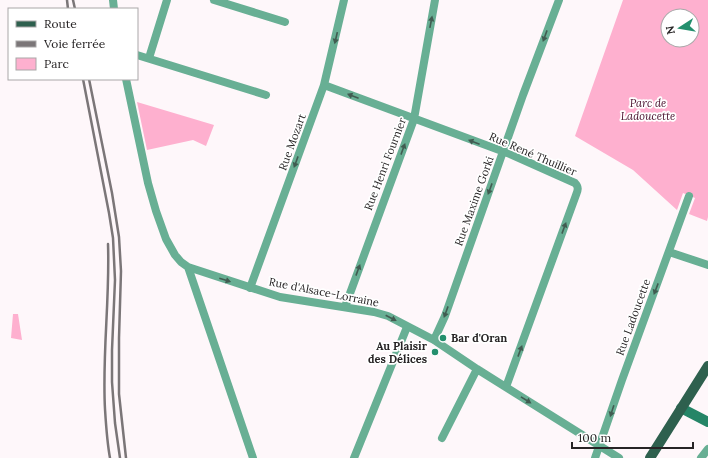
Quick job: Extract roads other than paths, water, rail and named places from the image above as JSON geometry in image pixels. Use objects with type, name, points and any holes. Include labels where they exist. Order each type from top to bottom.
[{"type":"main road","points":[[650,458],[708,366]]},
{"type":"street","points":[[149,58],[167,0]]},
{"type":"street","points":[[214,0],[232,3],[285,22]]},
{"type":"street","name":"Rue Mozart","points":[[250,288],[324,85],[344,0]]},
{"type":"street","name":"Rue Henri Fournier","points":[[345,307],[414,119],[435,0]]},
{"type":"street","name":"Rue Maxime Gorki","points":[[434,340],[445,316],[523,95],[559,0]]},
{"type":"street","points":[[138,55],[266,95]]},
{"type":"street","name":"Rue d'Alsace-Lorraine","points":[[126,80],[148,183],[156,211],[170,248],[188,267],[280,297],[380,313],[434,340],[477,369],[619,458]]},
{"type":"street","name":"Rue René Thuillier","points":[[324,85],[503,153],[510,154],[575,183],[578,188],[506,387]]},
{"type":"street","name":"Rue Ladoucette","points":[[595,458],[689,196]]},
{"type":"street","points":[[669,252],[708,265]]},
{"type":"street","points":[[188,267],[253,458]]},
{"type":"street","points":[[358,457],[407,327]]},
{"type":"street","points":[[442,438],[477,369]]},
{"type":"street","points":[[681,408],[708,422]]},
{"type":"street","points":[[701,458],[708,449]]},
{"type":"railway","points":[[67,0],[68,8]]},
{"type":"railway","points":[[73,0],[75,8]]},
{"type":"railway","points":[[83,80],[113,238],[115,280],[112,382],[115,423],[120,458]]},
{"type":"railway","points":[[89,80],[112,193],[119,237],[121,271],[119,394],[126,458]]},
{"type":"railway","points":[[108,244],[104,388],[106,427],[110,458]]},
{"type":"place","name":"Bar d'Oran","points":[[443,338]]},
{"type":"place","name":"Au Plaisir des Délices","points":[[435,352]]},
{"type":"park label","name":"Parc de Ladoucette","points":[[648,109]]}]
